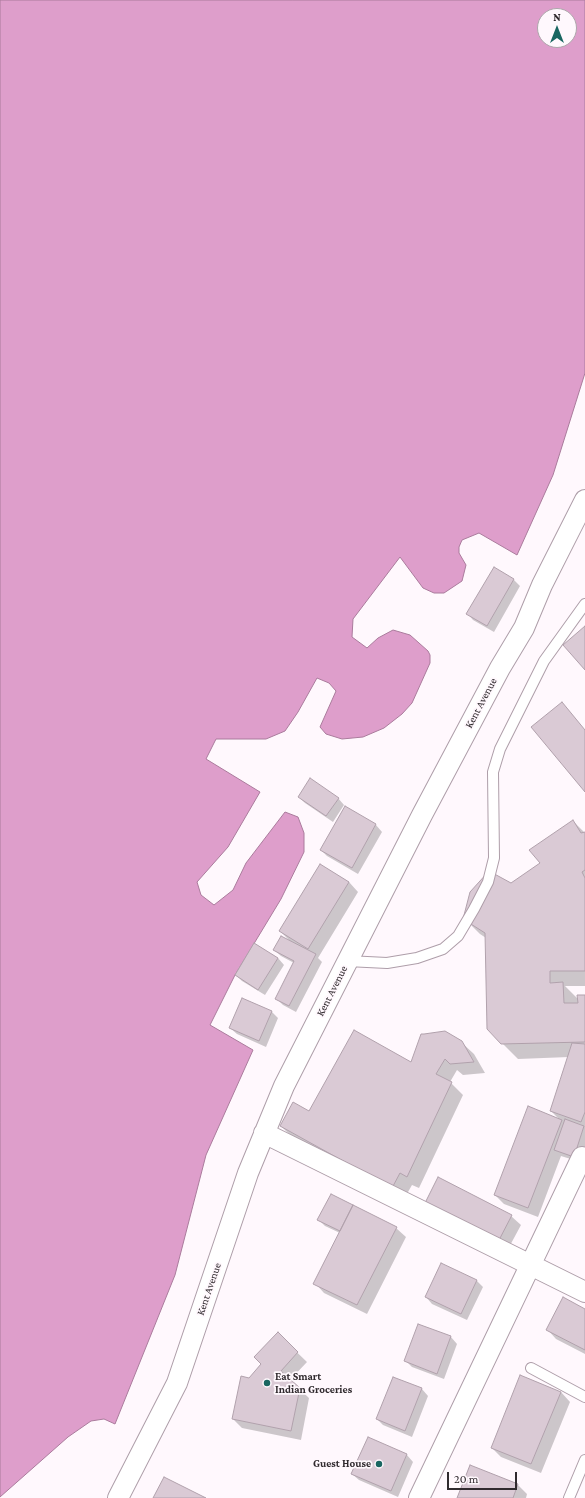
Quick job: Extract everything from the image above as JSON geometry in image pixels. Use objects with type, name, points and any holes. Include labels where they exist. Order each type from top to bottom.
[{"type":"street","name":"Kent Avenue","points":[[118,1498],[177,1383],[248,1173],[284,1086],[426,808],[500,668],[524,628],[542,585],[585,500]]},
{"type":"street","points":[[264,1133],[585,1292]]},
{"type":"street","points":[[418,1498],[582,1157]]},
{"type":"lane","points":[[348,961],[387,963],[417,958],[443,949],[458,936],[488,882],[494,858],[493,772],[500,749],[544,661],[585,604]]},
{"type":"lane","points":[[531,1368],[585,1397]]},
{"type":"lane","points":[[569,1498],[585,1460]]},
{"type":"shaded area","points":[[0,0],[585,0],[585,373],[553,475],[517,555],[479,533],[462,540],[459,547],[459,553],[466,565],[462,581],[444,593],[434,593],[423,588],[400,557],[353,619],[352,637],[367,648],[378,638],[393,630],[410,635],[428,651],[430,655],[430,663],[412,703],[402,714],[384,728],[363,737],[342,739],[326,734],[320,727],[336,691],[329,683],[317,678],[298,712],[285,731],[266,739],[216,739],[206,759],[260,792],[228,847],[197,882],[201,895],[214,905],[233,890],[246,863],[285,812],[298,817],[304,833],[304,852],[281,899],[235,975],[210,1025],[253,1050],[206,1155],[175,1275],[115,1424],[104,1419],[91,1421],[68,1437],[0,1497]]},
{"type":"building","points":[[494,567],[514,579],[487,626],[466,614]]},
{"type":"building","points":[[585,626],[585,670],[563,645]]},
{"type":"building","points":[[562,702],[585,730],[585,792],[531,727]]},
{"type":"building","points":[[310,778],[339,798],[326,816],[298,797]]},
{"type":"building","points":[[345,806],[376,824],[352,868],[320,850]]},
{"type":"building","points":[[573,820],[581,833],[585,832],[585,870],[582,872],[585,878],[585,971],[550,971],[550,983],[563,982],[564,1003],[578,1003],[577,995],[585,995],[585,1042],[501,1044],[487,1029],[485,933],[463,919],[470,892],[489,871],[511,883],[540,863],[529,850]]},
{"type":"building","points":[[320,864],[349,882],[308,949],[279,931]]},
{"type":"building","points":[[281,936],[316,954],[289,1006],[275,999],[294,961],[273,950]]},
{"type":"building","points":[[254,943],[278,958],[258,990],[235,975]]},
{"type":"building","points":[[242,998],[272,1011],[259,1041],[229,1028]]},
{"type":"building","points":[[354,1030],[411,1062],[421,1034],[445,1031],[462,1041],[474,1062],[450,1064],[445,1059],[436,1074],[452,1082],[407,1177],[400,1173],[392,1188],[280,1126],[293,1102],[309,1111]]},
{"type":"building","points":[[572,1043],[585,1044],[585,1112],[581,1122],[550,1111]]},
{"type":"building","points":[[528,1106],[562,1120],[528,1208],[494,1195]]},
{"type":"building","points":[[565,1119],[584,1126],[574,1157],[554,1150]]},
{"type":"building","points":[[438,1177],[512,1215],[498,1242],[424,1205]]},
{"type":"building","points":[[331,1194],[353,1205],[340,1231],[317,1220]]},
{"type":"building","points":[[353,1205],[397,1227],[357,1305],[313,1284]]},
{"type":"building","points":[[441,1263],[477,1280],[461,1314],[425,1297]]},
{"type":"building","points":[[563,1297],[585,1309],[585,1350],[546,1330]]},
{"type":"building","points":[[418,1324],[451,1336],[437,1374],[404,1361]]},
{"type":"building","name":"Eat Smart Indian Groceries","points":[[278,1332],[298,1352],[281,1371],[300,1388],[291,1431],[232,1419],[241,1376],[249,1378],[261,1364],[254,1357]]},
{"type":"building","points":[[520,1375],[561,1392],[531,1464],[491,1448]]},
{"type":"building","points":[[393,1377],[422,1388],[405,1431],[376,1419]]},
{"type":"building","name":"Guest House","points":[[368,1437],[407,1454],[391,1491],[351,1474]]},
{"type":"building","points":[[470,1465],[518,1484],[513,1498],[457,1498]]},
{"type":"building","points":[[164,1477],[206,1498],[153,1498]]},
{"type":"place","name":"Eat Smart Indian Groceries","points":[[267,1383]]},
{"type":"place","name":"Guest House","points":[[379,1464]]}]
